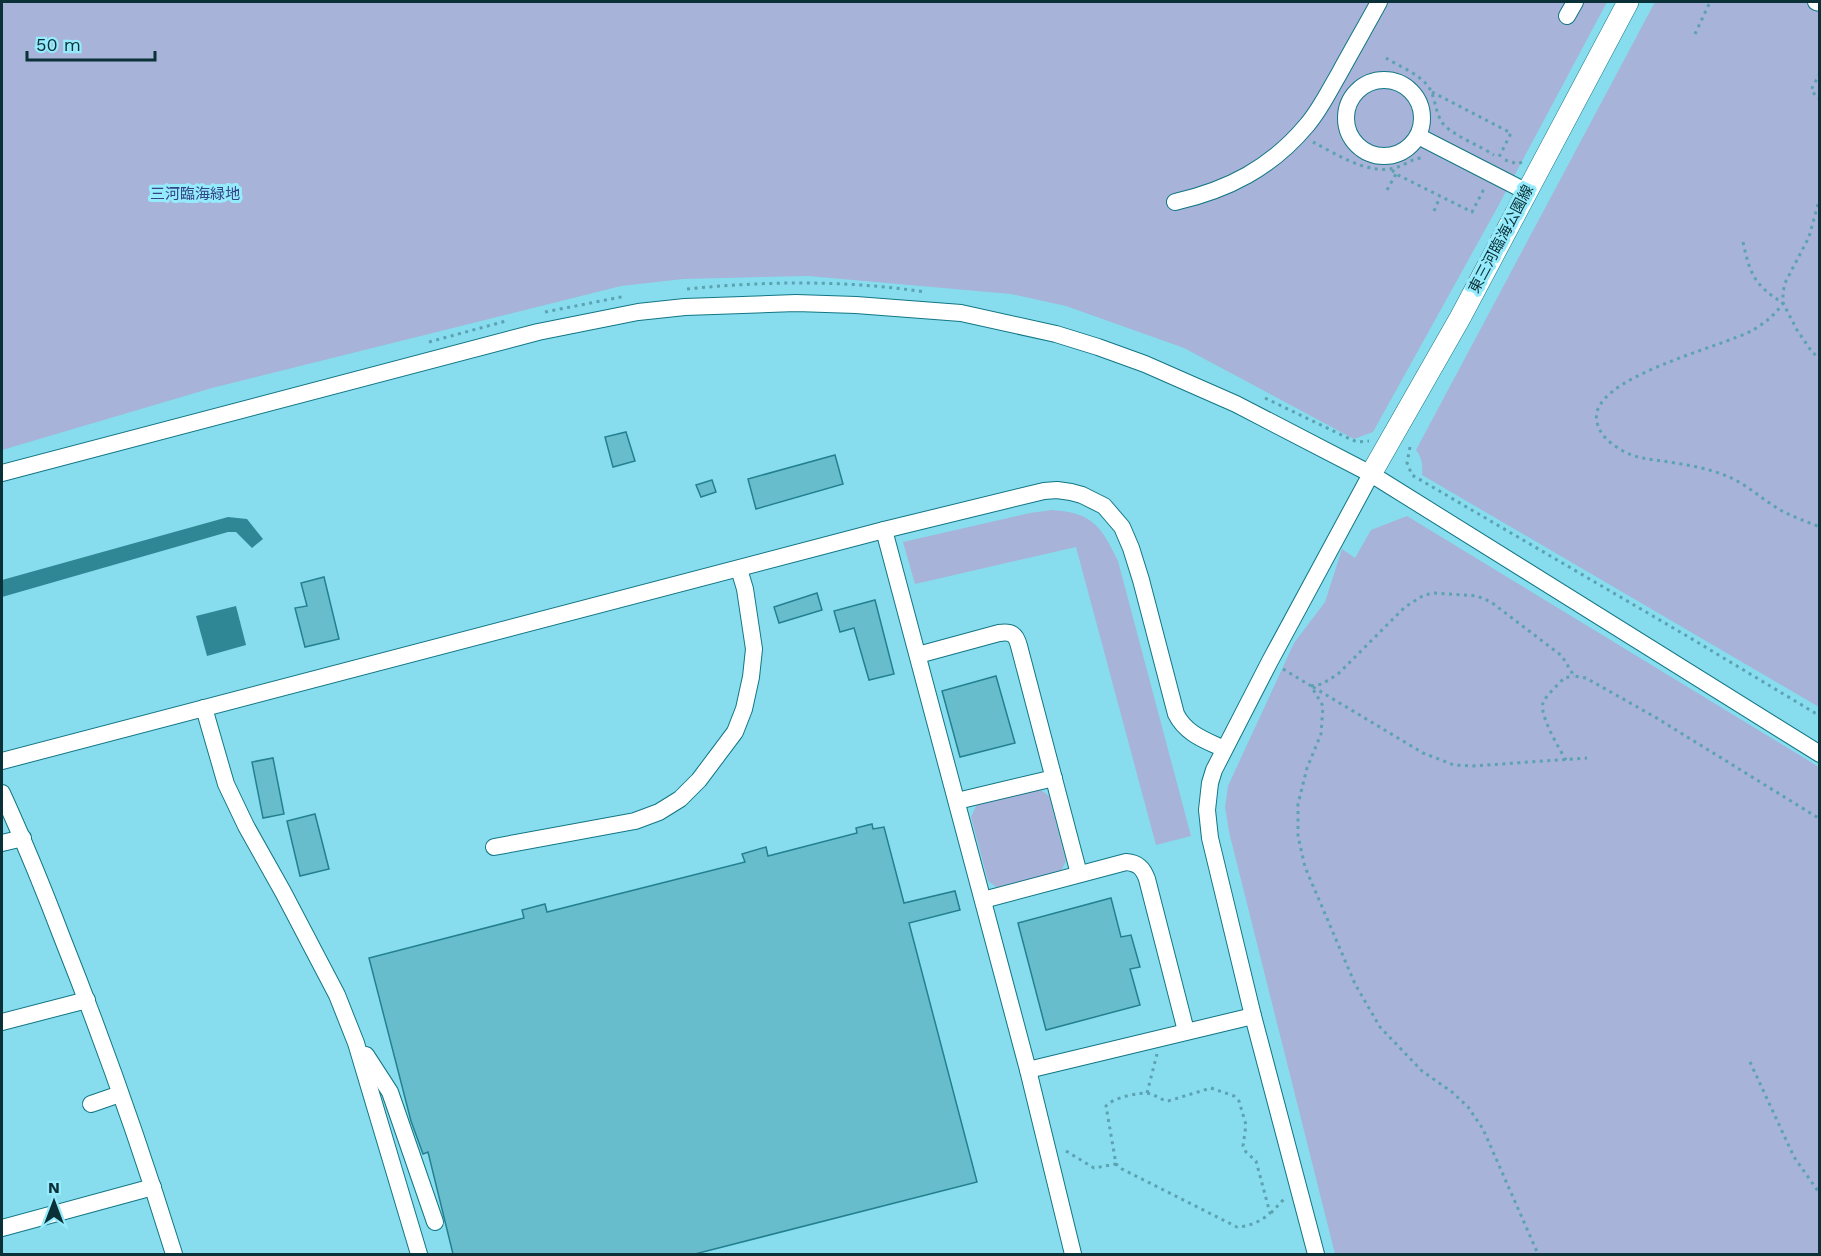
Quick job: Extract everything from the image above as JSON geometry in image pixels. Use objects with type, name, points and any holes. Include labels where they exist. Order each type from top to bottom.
[{"type":"main road","name":"東三河臨海公園線","points":[[1371,474],[1460,318],[1628,2]]},
{"type":"street","points":[[1175,202],[1205,195],[1238,181],[1263,167],[1285,148],[1308,124],[1327,96],[1379,2]]},
{"type":"street","points":[[1379,81],[1398,83],[1412,92],[1419,103],[1422,119],[1418,136],[1411,145],[1395,154],[1377,155],[1366,151],[1349,132],[1346,118],[1350,102],[1367,84],[1379,81]]},
{"type":"street","points":[[1418,136],[1527,192]]},
{"type":"street","points":[[2,473],[538,332],[650,311],[685,307],[796,303],[961,313],[1056,334],[1145,364],[1236,404],[1371,474],[1820,754]]},
{"type":"street","points":[[1316,1254],[1253,1016],[1208,824],[1207,810],[1210,783],[1224,749],[1371,474]]},
{"type":"street","points":[[2,762],[884,530],[1044,491],[1057,490],[1082,495],[1104,506],[1122,527],[1141,580],[1173,706],[1180,723],[1189,732],[1224,749]]},
{"type":"street","points":[[884,530],[1028,1070],[1073,1254]]},
{"type":"street","points":[[494,847],[634,821],[658,812],[680,799],[699,780],[735,732],[744,709],[751,677],[754,649],[745,589],[738,568]]},
{"type":"street","points":[[918,655],[1005,632],[1011,632],[1014,635],[1019,646],[1079,874]]},
{"type":"street","points":[[204,708],[226,784],[246,826],[284,892],[337,995],[356,1043],[419,1254]]},
{"type":"street","points":[[957,801],[1054,778]]},
{"type":"street","points":[[2,793],[23,838],[87,1000],[153,1187],[174,1254]]},
{"type":"street","points":[[2,843],[23,838]]},
{"type":"street","points":[[983,900],[1126,862],[1143,869],[1186,1031]]},
{"type":"street","points":[[2,1022],[87,1000]]},
{"type":"street","points":[[1028,1070],[1253,1016]]},
{"type":"street","points":[[356,1043],[373,1064],[390,1092],[435,1222]]},
{"type":"street","points":[[91,1104],[120,1094]]},
{"type":"street","points":[[2,1228],[153,1187]]},
{"type":"path","points":[[1695,34],[1710,2]]},
{"type":"path","points":[[1386,58],[1422,80],[1432,92],[1510,134],[1499,157]]},
{"type":"path","points":[[1820,73],[1811,90],[1820,100]]},
{"type":"path","points":[[1432,92],[1439,116],[1448,128],[1514,164],[1522,162]]},
{"type":"path","points":[[1391,169],[1396,174],[1472,212],[1486,185]]},
{"type":"path","points":[[1387,190],[1396,174]]},
{"type":"path","points":[[1434,211],[1440,197]]},
{"type":"path","points":[[1820,197],[1809,237],[1783,291],[1783,303],[1797,330],[1820,359]]},
{"type":"path","points":[[1743,242],[1748,262],[1758,284],[1770,296],[1783,303]]},
{"type":"path","points":[[1783,303],[1776,314],[1752,331],[1674,360],[1620,384],[1599,404],[1596,418],[1603,435],[1609,442],[1624,451],[1641,459],[1663,461],[1728,476],[1781,510],[1820,527]]},
{"type":"path","points":[[1415,439],[1409,449],[1407,464],[1412,475],[1820,716]]},
{"type":"path","points":[[1311,686],[1322,684],[1338,674],[1395,615],[1416,599],[1435,592],[1477,596],[1491,602],[1562,656],[1574,676]]},
{"type":"path","points":[[1270,661],[1423,753],[1454,765],[1472,766],[1587,758]]},
{"type":"path","points":[[1566,760],[1552,738],[1542,708],[1543,702],[1564,678],[1574,676],[1586,678],[1655,717],[1820,819]]},
{"type":"path","points":[[1311,686],[1323,706],[1323,721],[1321,734],[1302,785],[1298,804],[1298,836],[1305,867],[1355,984],[1380,1027],[1422,1071],[1452,1092],[1468,1107],[1483,1129],[1538,1254]]},
{"type":"path","points":[[1147,1093],[1162,1037]]},
{"type":"path","points":[[1750,1062],[1794,1157],[1820,1194]]},
{"type":"path","points":[[1270,1213],[1256,1161],[1243,1146],[1246,1125],[1239,1101],[1234,1096],[1211,1088],[1168,1101],[1147,1093],[1109,1101],[1106,1106],[1116,1164],[1122,1169],[1237,1227],[1264,1219],[1287,1197]]},
{"type":"path","points":[[1062,1149],[1094,1168],[1116,1164]]},
{"type":"green space","name":"三河臨海緑地","points":[[2,2],[1607,2],[1496,210],[1373,432],[1354,439],[1184,348],[1066,306],[1011,294],[808,276],[683,279],[621,286],[212,388],[2,450]]},
{"type":"green space","points":[[1655,2],[1819,2],[1819,707],[1422,475],[1422,462],[1416,450]]},
{"type":"green space","points":[[1052,510],[1077,514],[1094,524],[1106,539],[1118,561],[1191,836],[1156,845],[1076,547],[915,584],[903,542]]},
{"type":"green space","points":[[1407,516],[1819,767],[1819,1254],[1335,1254],[1229,832],[1225,807],[1228,786],[1294,643],[1325,602],[1342,549],[1355,558],[1371,530]]},
{"type":"green space","points":[[1038,788],[1049,796],[1066,861],[1060,873],[999,889],[988,881],[971,817],[977,804]]},
{"type":"shaded area","points":[[228,517],[247,519],[263,539],[252,548],[236,532],[228,532],[2,597],[2,580]]},
{"type":"shaded area","points":[[236,606],[246,645],[207,656],[196,616]]},
{"type":"building","points":[[626,432],[635,461],[613,467],[605,437]]},
{"type":"building","points":[[835,455],[843,484],[756,509],[748,479]]},
{"type":"building","points":[[712,480],[716,492],[701,497],[696,485]]},
{"type":"building","points":[[324,577],[339,639],[305,647],[295,608],[307,606],[301,583]]},
{"type":"building","points":[[817,593],[822,610],[779,623],[774,607]]},
{"type":"building","points":[[875,600],[894,674],[869,680],[854,628],[840,632],[834,611]]},
{"type":"building","points":[[996,676],[1015,743],[960,757],[942,691]]},
{"type":"building","points":[[273,758],[284,814],[263,818],[252,762]]},
{"type":"building","points":[[315,814],[329,869],[300,876],[287,821]]},
{"type":"building","points":[[872,824],[873,829],[884,827],[904,903],[955,891],[960,910],[909,923],[977,1182],[695,1254],[453,1254],[428,1152],[423,1154],[411,1121],[369,958],[524,918],[522,910],[545,904],[547,912],[745,862],[742,854],[766,847],[768,856],[857,833],[856,828]]},
{"type":"building","points":[[1111,898],[1121,937],[1131,935],[1140,967],[1130,969],[1140,1005],[1046,1030],[1018,923]]}]
